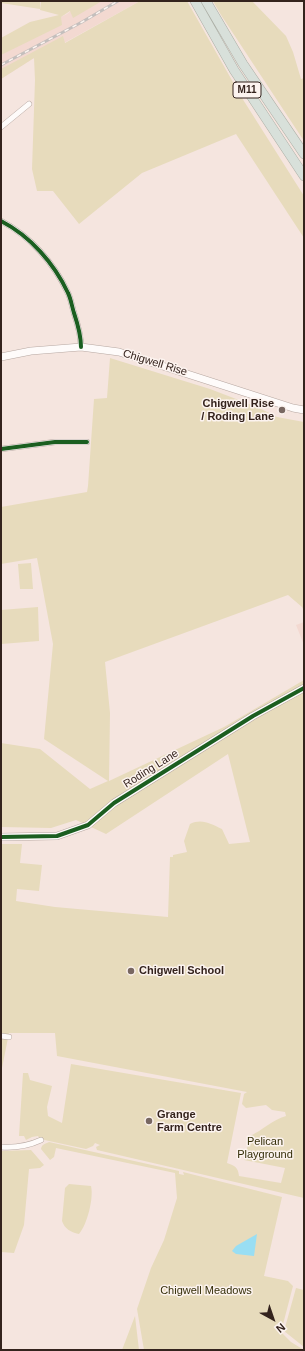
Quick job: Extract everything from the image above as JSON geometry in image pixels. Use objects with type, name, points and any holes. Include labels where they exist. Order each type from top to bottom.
[{"type":"highway","name":"M11","points":[[195,1],[234,70],[304,176]]},
{"type":"highway","name":"M11","points":[[206,1],[243,64],[304,154]]},
{"type":"street","points":[[1,127],[29,104]]},
{"type":"street","points":[[1,221],[34,245],[51,264],[68,293],[81,337],[81,347]]},
{"type":"street","name":"Chigwell Rise","points":[[1,357],[31,351],[81,347],[119,352],[293,408],[304,410]]},
{"type":"street","points":[[1,449],[55,442],[87,442]]},
{"type":"street","name":"Roding Lane","points":[[1,837],[57,836],[88,825],[114,803],[253,716],[304,688]]},
{"type":"street","points":[[1,1036],[9,1037]]},
{"type":"street","points":[[1,1147],[11,1148],[31,1144],[41,1140]]},
{"type":"shaded area","points":[[82,1],[140,1],[34,58],[1,79],[1,45],[67,14]]},
{"type":"shaded area","points":[[304,622],[304,645],[296,625]]},
{"type":"green space","points":[[1,1],[40,1],[40,9],[1,3]]},
{"type":"green space","points":[[41,1],[102,1],[73,18],[70,11],[61,17],[62,25],[1,55],[1,38],[30,22],[59,15],[40,10]]},
{"type":"green space","points":[[140,1],[187,1],[242,98],[304,196],[304,238],[236,134],[142,173],[79,224],[53,191],[37,191],[32,169],[35,80],[34,58],[1,79],[1,69],[63,36],[65,43]]},
{"type":"green space","points":[[213,1],[252,1],[286,36],[293,52],[301,79],[304,78],[304,141],[221,15]]},
{"type":"green space","name":"Pelican Playground","points":[[110,358],[210,389],[257,407],[277,417],[304,422],[304,611],[302,607],[288,595],[105,662],[110,713],[109,781],[224,727],[304,680],[304,1198],[97,1150],[96,1147],[100,1145],[95,1143],[93,1146],[86,1149],[40,1139],[38,1136],[26,1140],[24,1136],[19,1136],[23,1073],[28,1073],[30,1080],[52,1086],[47,1107],[48,1116],[62,1123],[71,1064],[241,1093],[227,1163],[236,1167],[239,1176],[281,1183],[285,1168],[244,1160],[250,1136],[276,1120],[286,1116],[285,1112],[272,1110],[266,1105],[246,1108],[242,1104],[244,1094],[247,1092],[57,1056],[55,1033],[9,1033],[1,1073],[1,844],[22,844],[20,863],[42,865],[39,891],[17,889],[16,901],[55,907],[168,917],[170,857],[187,852],[184,841],[190,824],[194,822],[202,822],[222,829],[229,844],[250,842],[228,754],[106,834],[76,820],[51,828],[1,827],[1,743],[40,749],[90,789],[108,781],[44,739],[53,644],[37,558],[1,564],[1,507],[87,492],[94,399],[107,398]]},
{"type":"green space","points":[[31,563],[33,589],[20,589],[18,564]]},
{"type":"green space","points":[[38,607],[39,641],[1,644],[1,610]]},
{"type":"green space","name":"Chigwell Meadows","points":[[49,1142],[179,1171],[179,1174],[184,1175],[183,1172],[282,1197],[264,1276],[288,1281],[293,1286],[281,1332],[291,1342],[304,1350],[144,1350],[137,1309],[151,1268],[164,1240],[177,1198],[175,1173],[56,1148],[54,1157],[50,1160],[41,1149],[43,1145]]},
{"type":"green space","points":[[31,1150],[44,1165],[40,1168],[29,1169],[24,1225],[14,1253],[1,1252],[1,1151]]},
{"type":"green space","points":[[69,1184],[91,1186],[92,1191],[89,1211],[85,1224],[79,1234],[68,1230],[62,1221],[65,1188]]},
{"type":"green space","points":[[296,1288],[304,1290],[304,1347],[284,1331]]},
{"type":"green space","points":[[135,1316],[139,1350],[122,1350]]},
{"type":"water","points":[[257,1234],[254,1256],[236,1254],[232,1251],[236,1246]]},
{"type":"railway","points":[[1,65],[118,1]]},
{"type":"cycle path","points":[[1,221],[12,227],[31,242],[56,271],[70,298],[79,330],[81,347]]},
{"type":"cycle path","points":[[1,449],[55,442],[87,442]]},
{"type":"cycle path","points":[[1,837],[57,836],[88,825],[114,803],[253,716],[304,688]]},
{"type":"place","name":"Chigwell Rise / Roding Lane","points":[[282,410]]},
{"type":"place","name":"Chigwell School","points":[[131,971]]},
{"type":"place","name":"Grange Farm Centre","points":[[149,1121]]}]
